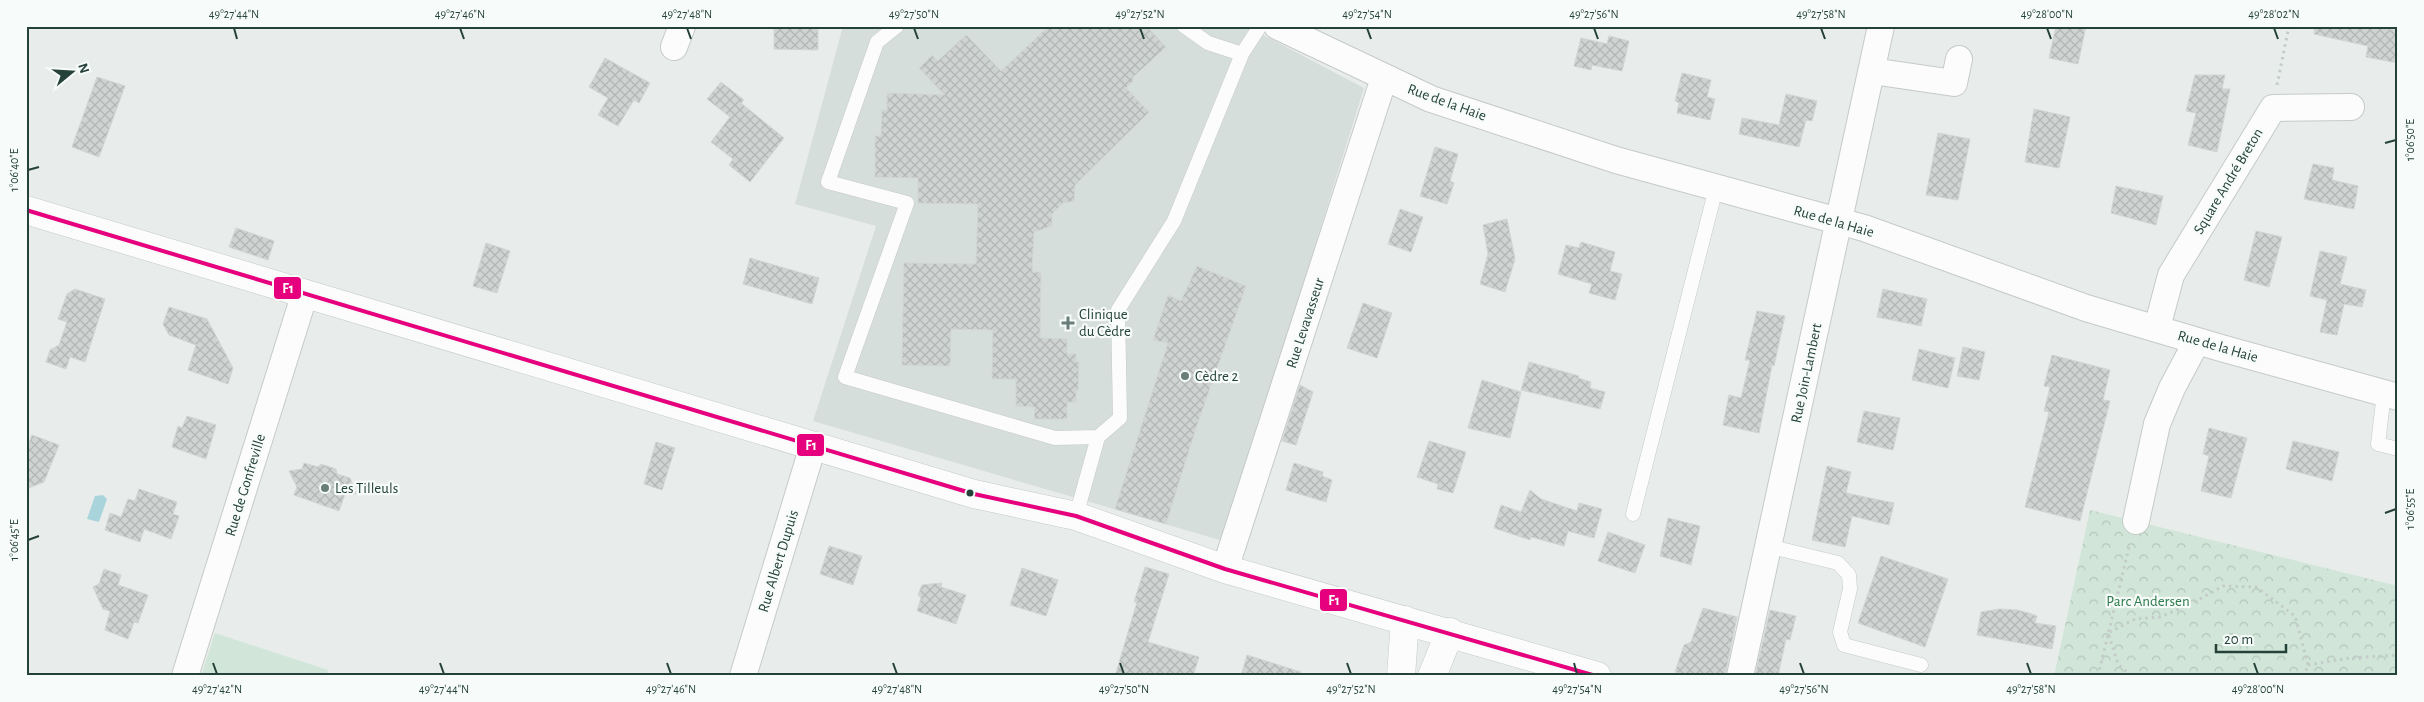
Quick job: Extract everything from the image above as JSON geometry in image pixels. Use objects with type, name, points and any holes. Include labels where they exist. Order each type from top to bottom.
[{"type":"main road","points":[[26,210],[974,494],[1076,516],[1225,569],[1450,632],[1597,676]]},
{"type":"main road","points":[[1401,676],[1406,620]]},
{"type":"main road","points":[[1432,676],[1450,632]]},
{"type":"street","name":"Rue de la Haie","points":[[1277,26],[1431,99],[1616,160],[1864,228],[2086,308],[2391,395]]},
{"type":"street","name":"Rue Join-Lambert","points":[[1740,676],[1881,26]]},
{"type":"street","points":[[1872,71],[1954,83],[1959,59]]},
{"type":"street","name":"Rue Levavasseur","points":[[1225,569],[1384,78]]},
{"type":"street","points":[[2273,108],[2351,108]]},
{"type":"street","name":"Square André Breton","points":[[2157,328],[2171,275],[2273,108]]},
{"type":"street","name":"Rue de Gonfreville","points":[[185,676],[305,293]]},
{"type":"street","points":[[2136,521],[2157,424],[2172,388],[2197,341]]},
{"type":"street","name":"Rue Albert Dupuis","points":[[743,676],[814,446]]},
{"type":"lane","points":[[897,26],[877,42],[828,182],[907,203],[845,377],[1055,438],[1098,437]]},
{"type":"lane","points":[[1184,26],[1208,42],[1242,54]]},
{"type":"lane","points":[[1076,516],[1098,437],[1120,418],[1118,310],[1174,221],[1242,54],[1260,26]]},
{"type":"lane","points":[[1633,514],[1716,188]]},
{"type":"lane","points":[[2391,395],[2378,444],[2398,449]]},
{"type":"lane","points":[[1768,546],[1838,563],[1849,575],[1850,589],[1840,632],[1844,646],[1921,666]]},
{"type":"path","points":[[2273,108],[2289,26]]},
{"type":"path","points":[[2098,676],[2136,521]]},
{"type":"path","points":[[2108,633],[2135,619],[2160,618],[2191,604],[2223,586],[2256,587],[2295,616],[2308,665],[2304,676]]},
{"type":"path","points":[[2108,633],[2118,664],[2130,676]]},
{"type":"path","points":[[2308,665],[2350,658],[2398,655]]},
{"type":"shaded area","name":"Clinique du Cèdre","points":[[843,26],[1246,26],[1364,88],[1223,541],[813,421],[876,226],[795,204]]},
{"type":"green space","name":"Parc Andersen","points":[[2090,510],[2398,586],[2398,676],[2054,676]]},
{"type":"green space","points":[[215,633],[328,670],[326,676],[201,676]]},
{"type":"water","points":[[103,495],[107,499],[99,522],[87,519],[95,496]]},
{"type":"building","points":[[774,26],[818,26],[818,50],[774,49]]},
{"type":"building","points":[[1049,26],[1146,26],[1166,47],[1132,78],[1134,80],[1126,88],[1149,112],[1075,185],[1074,201],[1063,203],[1052,214],[1052,226],[1034,232],[1032,272],[1041,272],[1040,338],[1067,339],[1067,354],[1076,354],[1076,362],[1079,362],[1076,402],[1067,402],[1067,419],[1034,419],[1035,407],[1016,406],[1016,379],[992,379],[993,330],[951,329],[950,366],[902,365],[904,263],[976,264],[978,204],[918,203],[918,178],[875,177],[875,136],[881,136],[882,110],[887,110],[887,93],[945,95],[919,68],[932,55],[938,61],[966,35],[1001,71]]},
{"type":"building","points":[[2056,26],[2086,26],[2078,64],[2049,58]]},
{"type":"building","points":[[2315,26],[2378,26],[2398,31],[2398,63],[2366,57],[2368,46],[2314,34]]},
{"type":"building","points":[[1609,36],[1629,41],[1622,71],[1592,65],[1591,70],[1574,66],[1581,38],[1607,44]]},
{"type":"building","points":[[605,58],[650,83],[639,103],[634,100],[618,126],[598,115],[608,98],[589,87]]},
{"type":"building","points":[[1682,73],[1711,80],[1707,97],[1715,99],[1710,120],[1677,113],[1679,103],[1675,101]]},
{"type":"building","points":[[2195,75],[2225,75],[2222,89],[2230,89],[2217,152],[2188,145],[2196,113],[2186,111]]},
{"type":"building","points":[[97,77],[125,86],[99,157],[72,147]]},
{"type":"building","points":[[721,82],[744,100],[741,103],[784,138],[750,182],[729,165],[733,159],[711,142],[730,117],[707,99]]},
{"type":"building","points":[[1786,94],[1817,101],[1812,121],[1806,120],[1799,147],[1739,134],[1742,118],[1779,125]]},
{"type":"building","points":[[2034,109],[2070,117],[2059,168],[2025,162]]},
{"type":"building","points":[[1938,133],[1970,139],[1958,200],[1926,195]]},
{"type":"building","points":[[1435,147],[1458,154],[1450,181],[1454,183],[1447,204],[1420,196]]},
{"type":"building","points":[[2313,164],[2334,168],[2332,180],[2358,186],[2354,209],[2304,199]]},
{"type":"building","points":[[2116,186],[2163,196],[2156,225],[2111,213]]},
{"type":"building","points":[[1400,209],[1423,217],[1411,252],[1388,244]]},
{"type":"building","points":[[1507,219],[1515,259],[1505,292],[1480,284],[1488,254],[1483,225]]},
{"type":"building","points":[[236,228],[274,241],[268,260],[229,247]]},
{"type":"building","points":[[2256,231],[2282,237],[2269,287],[2244,280]]},
{"type":"building","points":[[1581,242],[1615,252],[1610,271],[1622,274],[1615,300],[1589,293],[1592,284],[1558,274],[1566,245],[1579,248]]},
{"type":"building","points":[[486,243],[510,251],[497,293],[473,286]]},
{"type":"building","points":[[2320,251],[2347,257],[2340,284],[2366,290],[2362,307],[2344,304],[2337,335],[2320,332],[2327,300],[2310,296]]},
{"type":"building","points":[[750,258],[819,278],[812,304],[743,284]]},
{"type":"building","name":"Cèdre 2","points":[[1197,266],[1246,286],[1197,425],[1166,524],[1115,509],[1168,343],[1153,340],[1168,295],[1181,301]]},
{"type":"building","points":[[75,289],[105,299],[85,362],[70,357],[66,369],[46,362],[50,350],[59,345],[67,322],[58,319],[67,294]]},
{"type":"building","points":[[1883,289],[1927,299],[1921,326],[1877,317]]},
{"type":"building","points":[[1363,303],[1392,313],[1377,358],[1347,348]]},
{"type":"building","points":[[169,307],[207,319],[233,368],[228,384],[188,370],[196,345],[169,335],[163,324]]},
{"type":"building","points":[[1757,311],[1785,316],[1774,366],[1772,365],[1759,433],[1723,425],[1729,395],[1741,398],[1750,360],[1745,360]]},
{"type":"building","points":[[1963,347],[1985,352],[1979,380],[1957,376]]},
{"type":"building","points":[[1919,349],[1955,358],[1948,388],[1912,380]]},
{"type":"building","points":[[2052,355],[2110,370],[2103,400],[2110,401],[2080,521],[2025,507],[2049,412],[2044,411],[2050,387],[2044,386]]},
{"type":"building","points":[[1529,362],[1579,376],[1578,378],[1591,382],[1590,388],[1605,392],[1600,409],[1521,390]]},
{"type":"building","points":[[1482,380],[1521,392],[1510,438],[1468,428]]},
{"type":"building","points":[[1300,385],[1313,392],[1296,445],[1282,441]]},
{"type":"building","points":[[1864,411],[1900,418],[1893,450],[1857,442]]},
{"type":"building","points":[[187,416],[216,425],[206,459],[172,447],[178,426],[182,428]]},
{"type":"building","points":[[2209,428],[2247,438],[2231,498],[2201,491],[2209,456],[2203,454]]},
{"type":"building","points":[[32,435],[59,445],[44,482],[26,489],[26,450]]},
{"type":"building","points":[[1429,441],[1466,452],[1453,493],[1437,489],[1438,484],[1417,477]]},
{"type":"building","points":[[2293,441],[2339,452],[2332,481],[2286,469]]},
{"type":"building","points":[[656,442],[675,448],[662,490],[644,484]]},
{"type":"building","name":"Les Tilleuls","points":[[304,463],[318,467],[321,464],[336,469],[337,474],[350,478],[356,494],[345,494],[339,511],[294,495],[297,487],[289,471],[302,469]]},
{"type":"building","points":[[1294,463],[1323,472],[1322,476],[1332,480],[1326,502],[1286,490]]},
{"type":"building","points":[[1827,466],[1851,472],[1846,493],[1894,503],[1889,525],[1852,516],[1845,547],[1812,540]]},
{"type":"building","points":[[139,489],[177,502],[173,514],[179,516],[171,539],[144,529],[140,542],[105,530],[110,513],[121,517],[128,499],[135,501]]},
{"type":"building","points":[[1530,490],[1541,499],[1577,511],[1579,503],[1602,509],[1594,538],[1568,531],[1564,546],[1531,537],[1530,540],[1494,528],[1501,505],[1521,512]]},
{"type":"building","points":[[1668,518],[1700,526],[1691,565],[1660,556]]},
{"type":"building","points":[[1608,532],[1645,545],[1635,573],[1598,561]]},
{"type":"building","points":[[829,546],[862,556],[853,585],[820,574]]},
{"type":"building","points":[[1881,556],[1948,579],[1925,647],[1858,623]]},
{"type":"building","points":[[1145,567],[1169,574],[1148,642],[1199,657],[1193,676],[1115,676],[1137,602],[1134,602]]},
{"type":"building","points":[[1022,568],[1058,580],[1046,616],[1010,605]]},
{"type":"building","points":[[104,569],[121,575],[118,585],[148,595],[138,623],[134,622],[128,639],[105,630],[110,611],[103,609],[93,587],[99,584]]},
{"type":"building","points":[[942,583],[941,587],[966,595],[956,624],[917,611],[921,598],[918,595],[922,585]]},
{"type":"building","points":[[1703,608],[1737,617],[1725,676],[1688,676],[1675,672],[1684,645],[1691,642]]},
{"type":"building","points":[[2000,609],[2029,613],[2037,616],[2035,623],[2056,626],[2052,649],[1977,635],[1981,612]]},
{"type":"building","points":[[1770,610],[1796,616],[1790,640],[1786,639],[1778,676],[1755,676]]},
{"type":"building","points":[[1247,655],[1301,672],[1300,676],[1241,676]]},
{"type":"transit line","name":"F1","points":[[26,210],[974,494],[1076,516],[1225,569],[1596,676]]},
{"type":"place","name":"Clinique du Cèdre","points":[[1068,323]]},
{"type":"place","name":"Cèdre 2","points":[[1185,376]]},
{"type":"place","name":"Les Tilleuls","points":[[325,488]]}]
